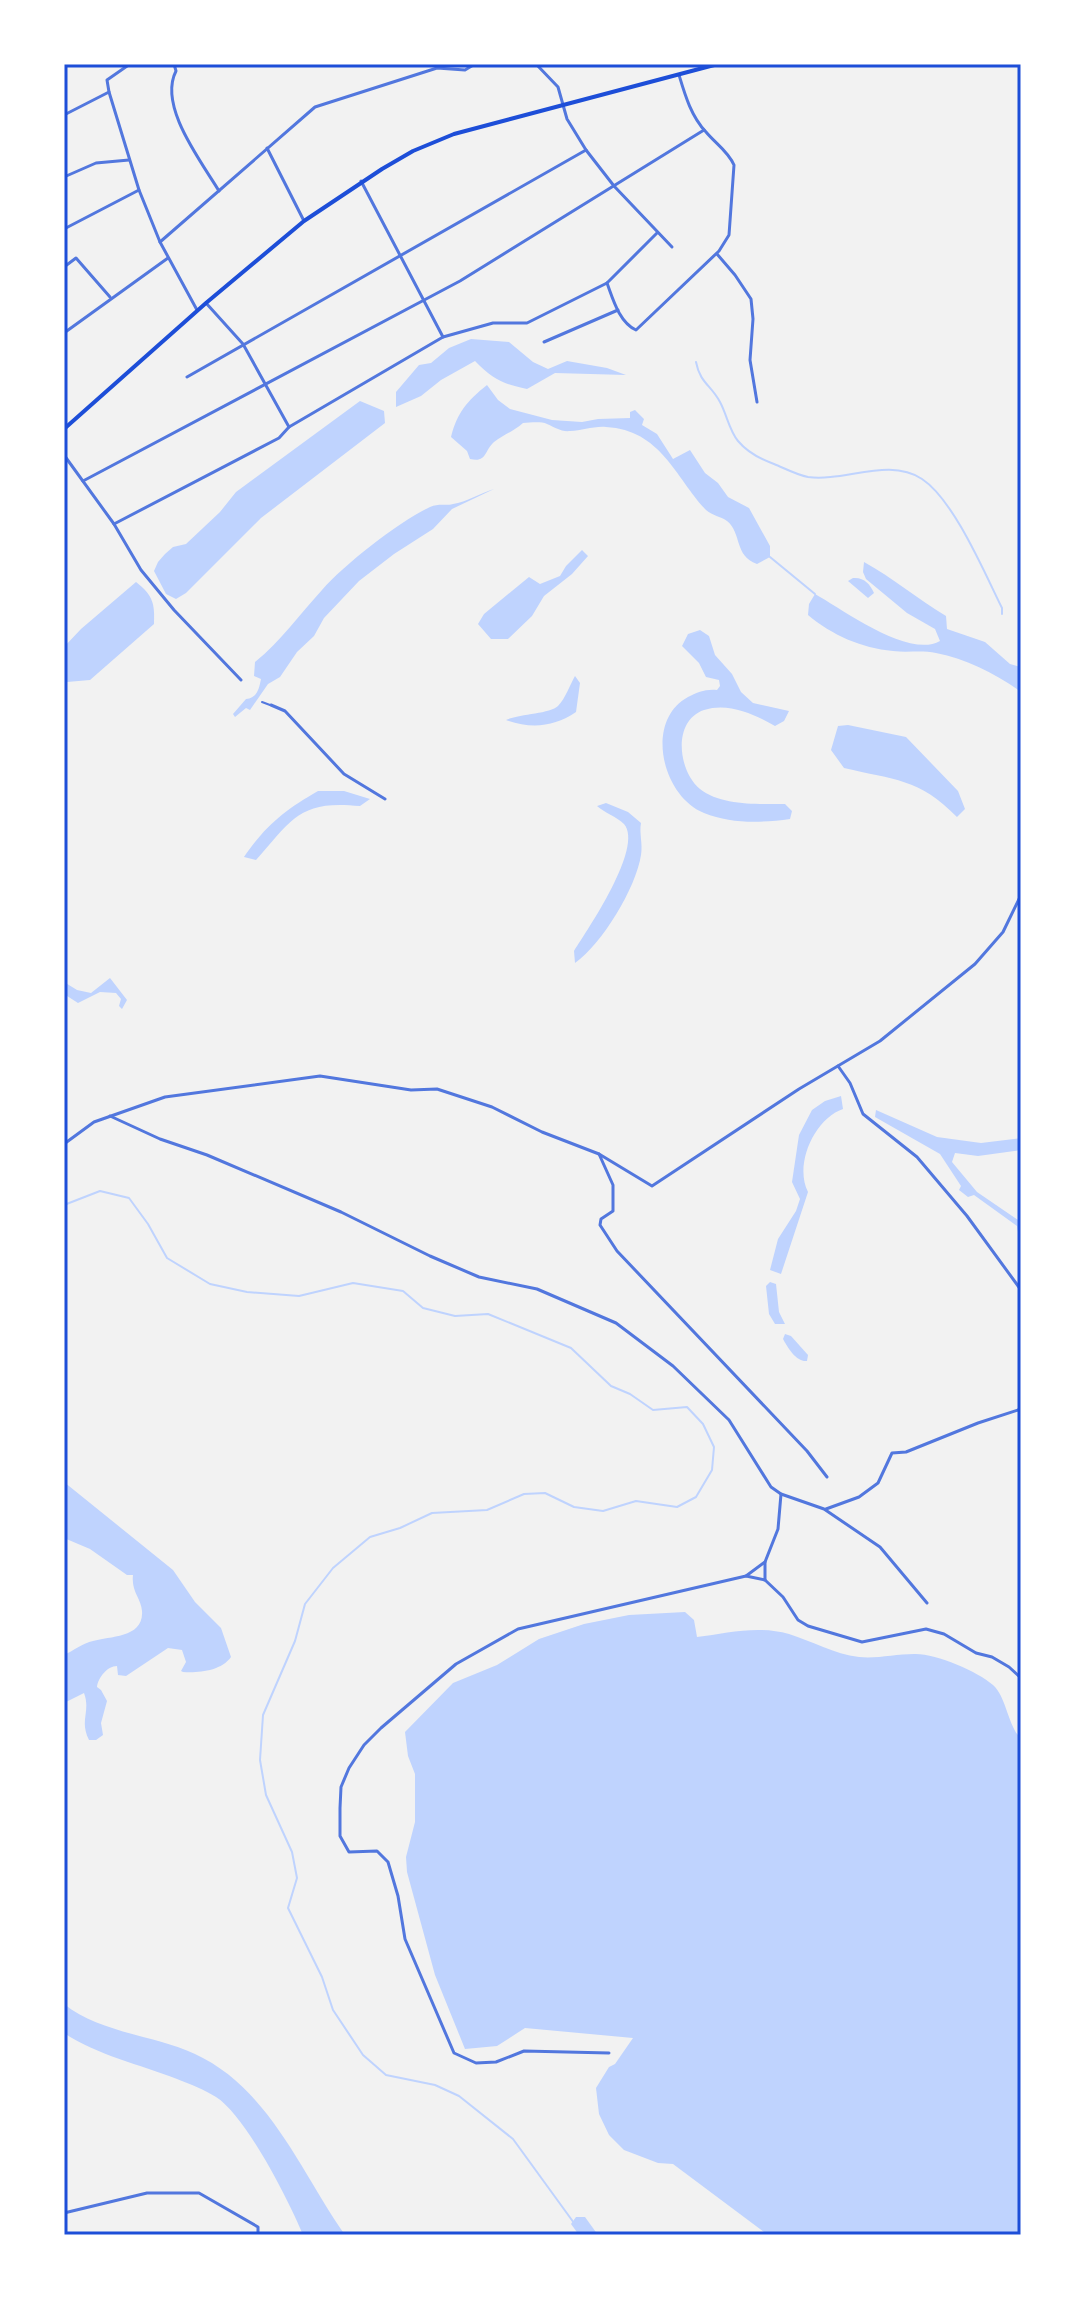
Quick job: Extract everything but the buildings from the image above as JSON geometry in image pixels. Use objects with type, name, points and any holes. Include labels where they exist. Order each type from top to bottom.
[{"type":"main road","points":[[64,429],[304,221],[361,181],[413,151],[454,134],[718,64]]},
{"type":"street","points":[[130,64],[107,80],[109,92],[139,190],[160,242],[198,311]]},
{"type":"street","points":[[174,64],[176,71],[171,82],[175,110],[219,191]]},
{"type":"street","points":[[160,242],[315,107],[437,68],[465,70],[475,64]]},
{"type":"street","points":[[536,64],[558,87],[567,119],[586,150],[614,186],[672,247]]},
{"type":"street","points":[[607,283],[618,310],[628,326],[636,330],[717,254],[729,235],[734,165],[730,156],[704,130],[687,103],[678,74]]},
{"type":"street","points":[[64,115],[109,92]]},
{"type":"street","points":[[83,481],[424,300],[704,130]]},
{"type":"street","points":[[267,148],[304,221]]},
{"type":"street","points":[[187,377],[586,150]]},
{"type":"street","points":[[64,177],[96,163],[129,160]]},
{"type":"street","points":[[361,181],[443,337]]},
{"type":"street","points":[[64,229],[139,190]]},
{"type":"street","points":[[114,524],[279,438],[289,427],[443,337],[493,323],[527,323],[607,283],[657,233]]},
{"type":"street","points":[[717,254],[751,299],[750,360],[757,402]]},
{"type":"street","points":[[64,267],[76,258],[110,297]]},
{"type":"street","points":[[64,333],[168,258]]},
{"type":"street","points":[[206,303],[243,344],[289,427]]},
{"type":"street","points":[[544,342],[618,310]]},
{"type":"street","points":[[64,455],[114,524],[141,570],[174,610],[241,680]]},
{"type":"street","points":[[262,702],[285,711],[344,774],[385,799]]},
{"type":"street","points":[[64,1144],[94,1122],[165,1097],[320,1076],[411,1090],[437,1089],[492,1107],[542,1132],[599,1154],[652,1186],[880,1041],[975,964],[1003,932],[1021,895]]},
{"type":"street","points":[[838,1066],[850,1083],[863,1114],[921,1161],[967,1216],[1021,1290]]},
{"type":"street","points":[[110,1116],[341,1212],[479,1277],[537,1289],[616,1323],[673,1366],[729,1420],[771,1487],[781,1494],[824,1509],[880,1547],[927,1603]]},
{"type":"street","points":[[599,1154],[613,1185],[613,1211],[601,1219],[600,1225],[617,1251],[807,1451],[827,1477]]},
{"type":"street","points":[[824,1509],[859,1497],[878,1483],[892,1453],[906,1452],[1021,1409]]},
{"type":"street","points":[[765,1580],[765,1562],[778,1529],[781,1494]]},
{"type":"street","points":[[609,2053],[524,2051],[496,2062],[476,2063],[454,2053],[405,1939],[398,1896],[388,1862],[377,1851],[349,1852],[340,1836],[341,1787],[364,1745],[381,1728],[446,1672],[504,1636],[538,1624],[746,1576],[765,1562]]},
{"type":"street","points":[[746,1576],[765,1580],[783,1597],[798,1620],[808,1626],[862,1642],[926,1629],[944,1634],[976,1653],[992,1657],[1021,1678]]},
{"type":"street","points":[[64,2213],[147,2193],[199,2193],[258,2227],[258,2235]]},
{"type":"water","points":[[471,339],[509,342],[533,362],[548,369],[567,361],[607,368],[626,375],[555,373],[527,389],[498,380],[475,361],[441,380],[421,396],[396,407],[396,392],[419,365],[431,363],[449,348]]},
{"type":"water","points":[[487,385],[498,400],[510,409],[552,420],[582,422],[630,418],[630,412],[635,410],[644,419],[642,425],[657,434],[673,459],[690,450],[705,473],[718,483],[728,497],[749,508],[770,546],[770,557],[757,564],[745,556],[732,526],[706,510],[654,446],[625,430],[601,427],[567,431],[544,423],[523,423],[494,442],[482,458],[470,459],[467,451],[451,437],[464,408]]},
{"type":"water","points":[[360,401],[384,411],[385,423],[261,518],[186,593],[176,599],[166,594],[154,571],[165,554],[173,547],[186,544],[236,492]]},
{"type":"water","points":[[494,489],[452,509],[433,529],[359,581],[324,618],[314,636],[297,652],[280,677],[268,684],[250,710],[246,708],[235,717],[233,714],[258,689],[261,679],[254,676],[255,662],[344,568],[388,533],[430,507],[458,503]]},
{"type":"water","points":[[582,550],[588,556],[572,574],[544,596],[532,616],[508,639],[491,639],[478,624],[484,614],[529,577],[540,584],[560,576]]},
{"type":"water","points":[[864,562],[946,616],[947,629],[985,642],[1010,664],[1021,667],[1021,692],[991,673],[959,659],[931,652],[898,652],[858,644],[827,629],[808,615],[809,604],[815,594],[894,638],[927,645],[940,641],[935,629],[907,613],[866,579]]},
{"type":"water","points":[[853,578],[866,582],[874,593],[868,598],[848,581]]},
{"type":"water","points":[[136,582],[152,600],[154,624],[90,680],[64,685],[64,647]]},
{"type":"water","points":[[700,630],[709,636],[715,655],[732,674],[741,692],[753,703],[789,711],[784,721],[775,726],[731,708],[704,710],[687,724],[683,735],[683,759],[687,771],[700,789],[709,795],[741,803],[785,804],[792,811],[790,819],[746,822],[704,813],[689,804],[669,775],[663,740],[666,723],[674,708],[692,695],[717,690],[720,686],[719,680],[706,677],[699,663],[682,646],[688,634]]},
{"type":"water","points":[[575,676],[580,683],[576,712],[542,725],[524,725],[506,720],[554,709],[563,700]]},
{"type":"water","points":[[848,725],[906,737],[958,791],[965,809],[957,817],[930,795],[905,782],[844,768],[831,750],[838,726]]},
{"type":"water","points":[[318,791],[344,791],[370,799],[360,806],[310,809],[289,823],[256,860],[244,857],[277,819]]},
{"type":"water","points":[[606,803],[628,812],[641,823],[641,855],[632,883],[616,914],[596,943],[575,963],[574,951],[612,888],[627,850],[628,835],[624,824],[597,806]]},
{"type":"water","points":[[110,978],[127,1000],[122,1009],[119,1006],[121,999],[116,993],[100,992],[78,1003],[64,994],[64,982],[77,990],[91,993]]},
{"type":"water","points":[[841,1096],[843,1109],[823,1122],[809,1144],[803,1169],[808,1192],[781,1274],[770,1270],[778,1239],[800,1199],[792,1182],[799,1135],[812,1110],[825,1101]]},
{"type":"water","points":[[876,1110],[937,1137],[981,1143],[1021,1138],[1021,1150],[978,1156],[955,1153],[952,1162],[977,1192],[1021,1222],[1021,1233],[1017,1226],[974,1195],[968,1197],[959,1190],[961,1186],[940,1154],[875,1117]]},
{"type":"water","points":[[770,1282],[776,1284],[779,1312],[785,1324],[775,1324],[769,1314],[766,1286]]},
{"type":"water","points":[[785,1334],[791,1336],[808,1355],[807,1361],[793,1354],[783,1339]]},
{"type":"water","points":[[64,1482],[173,1570],[195,1602],[221,1628],[231,1657],[216,1668],[183,1672],[186,1662],[182,1650],[168,1648],[126,1676],[118,1675],[117,1666],[110,1668],[101,1676],[97,1687],[107,1701],[101,1723],[103,1735],[96,1740],[89,1740],[86,1733],[84,1693],[64,1706],[64,1655],[89,1642],[132,1631],[141,1620],[142,1611],[133,1586],[133,1575],[127,1575],[90,1549],[64,1538]]},
{"type":"water","points":[[685,1612],[694,1620],[697,1637],[766,1630],[789,1634],[859,1657],[923,1654],[977,1674],[998,1690],[1021,1739],[1021,2235],[768,2235],[673,2164],[658,2163],[624,2150],[609,2135],[599,2114],[596,2088],[633,2038],[525,2028],[497,2046],[465,2049],[435,1975],[407,1872],[406,1857],[415,1822],[415,1774],[408,1756],[405,1732],[453,1683],[497,1665],[539,1639],[584,1624],[629,1615]]},
{"type":"water","points":[[64,2004],[110,2028],[179,2048],[221,2069],[243,2088],[281,2134],[345,2235],[303,2235],[266,2160],[228,2107],[197,2087],[105,2054],[64,2033]]},
{"type":"water","points":[[576,2217],[585,2217],[598,2235],[579,2235],[571,2224]]},
{"type":"waterway","points":[[696,362],[703,379],[720,402],[735,437],[759,458],[808,477],[895,470],[922,479],[946,503],[957,520],[1002,608],[1002,614]]},
{"type":"waterway","points":[[770,557],[815,594]]},
{"type":"waterway","points":[[64,1205],[100,1191],[129,1198],[167,1258],[210,1284],[247,1292],[299,1296],[353,1283],[403,1291],[423,1308],[455,1316],[488,1314],[571,1348],[611,1386],[630,1394],[653,1410],[687,1407],[703,1424],[714,1447],[712,1470],[696,1497],[677,1507],[636,1501],[603,1511],[574,1507],[545,1493],[524,1494],[487,1510],[432,1513],[400,1528],[370,1537],[333,1568],[305,1604],[295,1641],[263,1715],[260,1760],[266,1795],[292,1852],[297,1878],[288,1908],[322,1977],[333,2010],[363,2055],[386,2075],[435,2085],[459,2096],[513,2139],[574,2223]]}]
